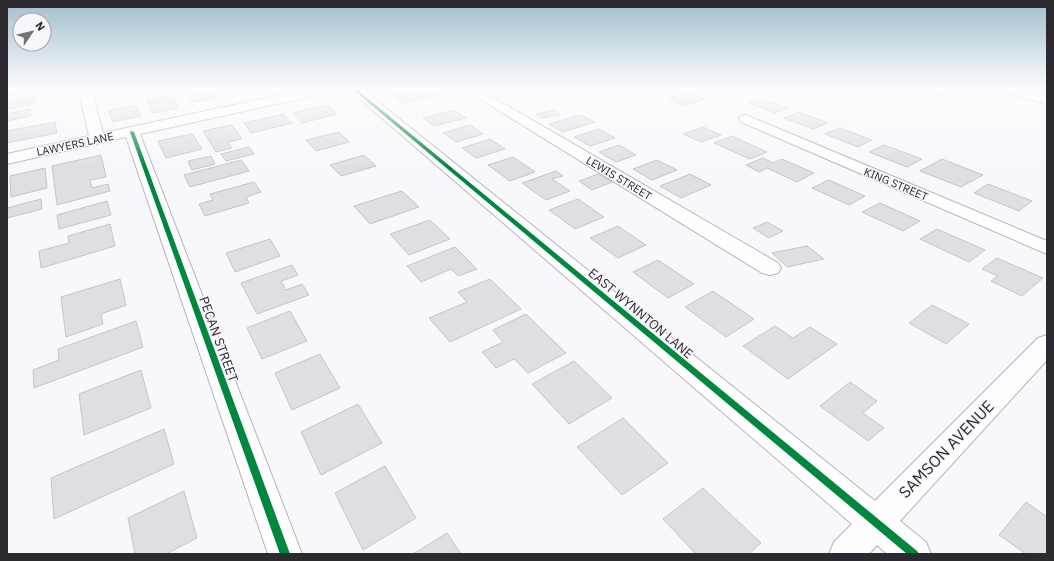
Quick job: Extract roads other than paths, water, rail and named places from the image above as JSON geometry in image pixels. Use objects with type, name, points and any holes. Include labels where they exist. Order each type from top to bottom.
[{"type":"street","points":[[91,114],[97,139]]},
{"type":"street","name":"LAWYERS LANE","points":[[7,159],[213,114]]},
{"type":"street","name":"EAST WYNNTON LANE","points":[[385,114],[914,554]]},
{"type":"street","name":"LEWIS STREET","points":[[512,114],[770,268]]},
{"type":"street","name":"KING STREET","points":[[746,119],[1047,248]]},
{"type":"street","name":"PECAN STREET","points":[[132,132],[285,554]]},
{"type":"street","name":"SAMSON AVENUE","points":[[846,554],[1047,344]]}]
